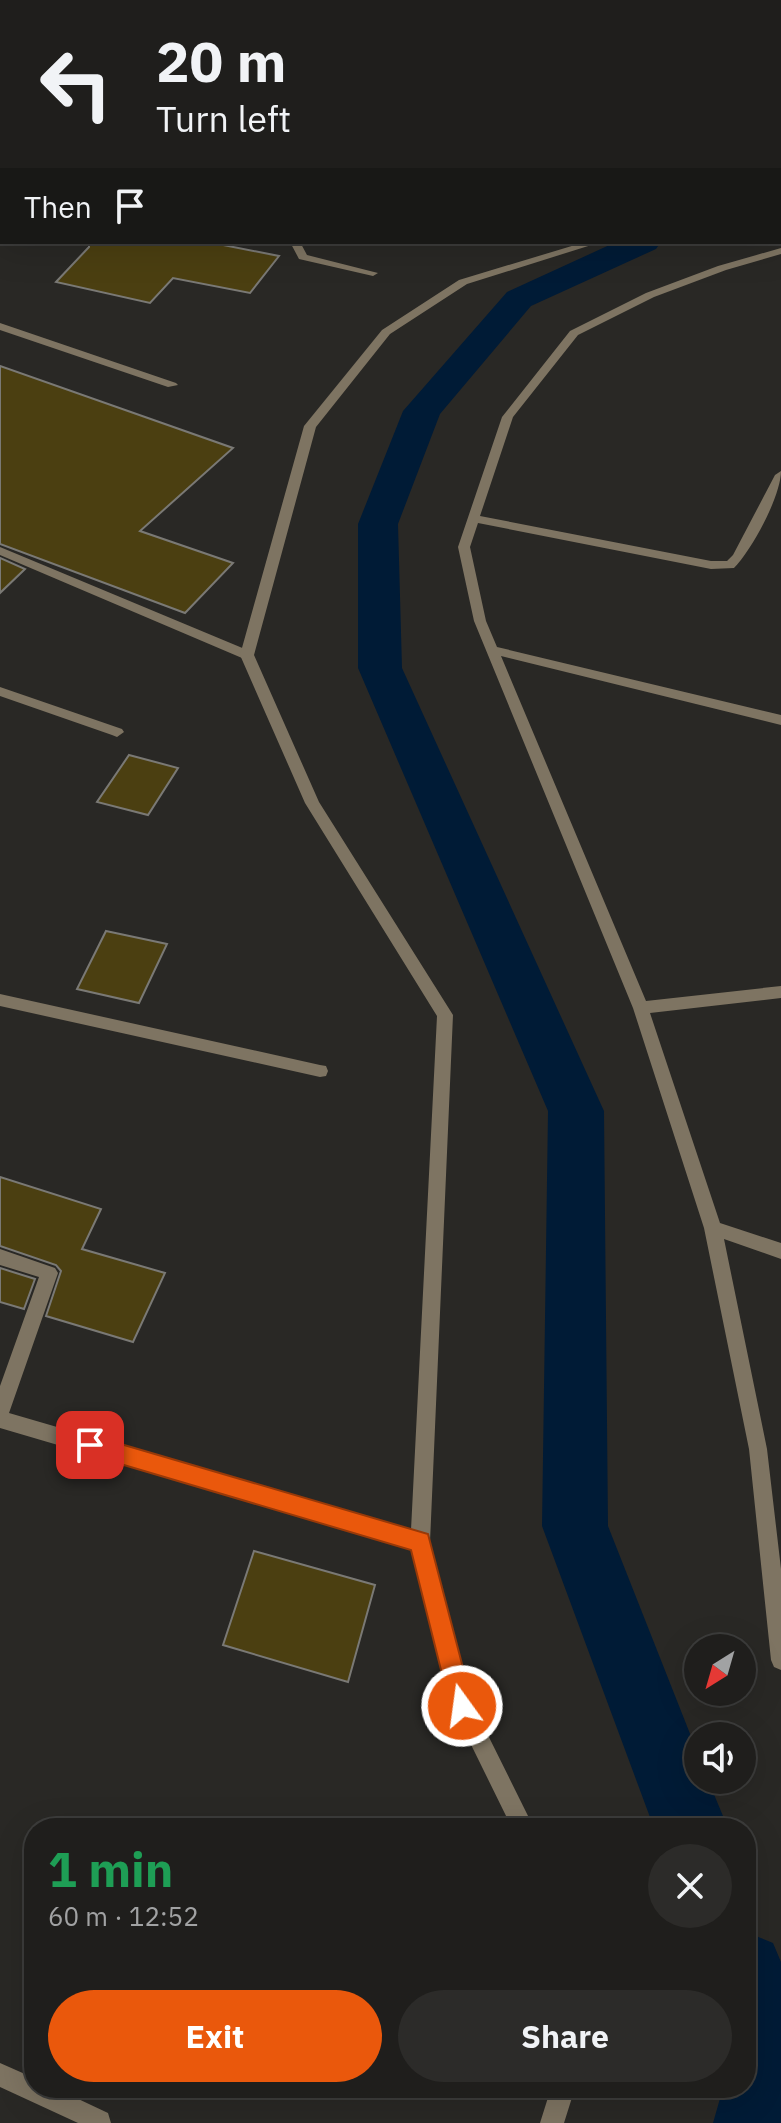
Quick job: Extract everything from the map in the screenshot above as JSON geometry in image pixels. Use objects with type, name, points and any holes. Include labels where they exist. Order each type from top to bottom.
[{"type":"street","points":[[296,244],[303,257],[373,273]]},
{"type":"street","points":[[518,1818],[462,1706],[420,1542],[445,1015],[312,803],[247,655],[310,426],[386,332],[463,282],[589,244]]},
{"type":"street","points":[[781,251],[722,268],[650,295],[574,333],[508,417],[464,547],[480,621],[641,1008],[713,1228],[758,1449],[781,1660]]},
{"type":"street","points":[[0,326],[172,385]]},
{"type":"street","points":[[472,518],[711,565],[730,565],[738,557],[781,475]]},
{"type":"street","points":[[0,551],[247,655]]},
{"type":"street","points":[[494,650],[781,720]]},
{"type":"street","points":[[0,691],[117,732]]},
{"type":"street","points":[[641,1008],[781,992]]},
{"type":"street","points":[[0,1000],[320,1071]]},
{"type":"street","points":[[713,1228],[781,1251]]},
{"type":"street","points":[[0,1257],[49,1273],[0,1412]]},
{"type":"street","points":[[0,1419],[420,1542]]},
{"type":"street","points":[[0,2075],[24,2086]]},
{"type":"street","points":[[50,2098],[100,2121]]},
{"type":"street","points":[[552,2123],[560,2098]]},
{"type":"building","points":[[89,244],[218,244],[279,256],[250,293],[173,278],[150,303],[56,282]]},
{"type":"building","points":[[0,366],[233,448],[140,531],[233,563],[185,613],[0,544]]},
{"type":"building","points":[[0,558],[25,569],[0,593]]},
{"type":"building","points":[[129,755],[178,768],[148,815],[97,802]]},
{"type":"building","points":[[106,931],[167,944],[139,1003],[77,989]]},
{"type":"building","points":[[0,1177],[101,1209],[82,1249],[165,1273],[133,1342],[46,1316],[61,1271],[56,1265],[0,1246]]},
{"type":"building","points":[[0,1268],[35,1279],[24,1309],[0,1302]]},
{"type":"building","points":[[254,1551],[375,1585],[348,1682],[223,1645]]},
{"type":"waterway","points":[[640,244],[519,299],[422,411],[378,524],[380,668],[576,1111],[575,1526],[687,1818]]},
{"type":"waterway","points":[[753,2123],[774,2044],[756,1996]]},
{"type":"route","points":[[90,1445],[420,1542],[462,1706]]}]
